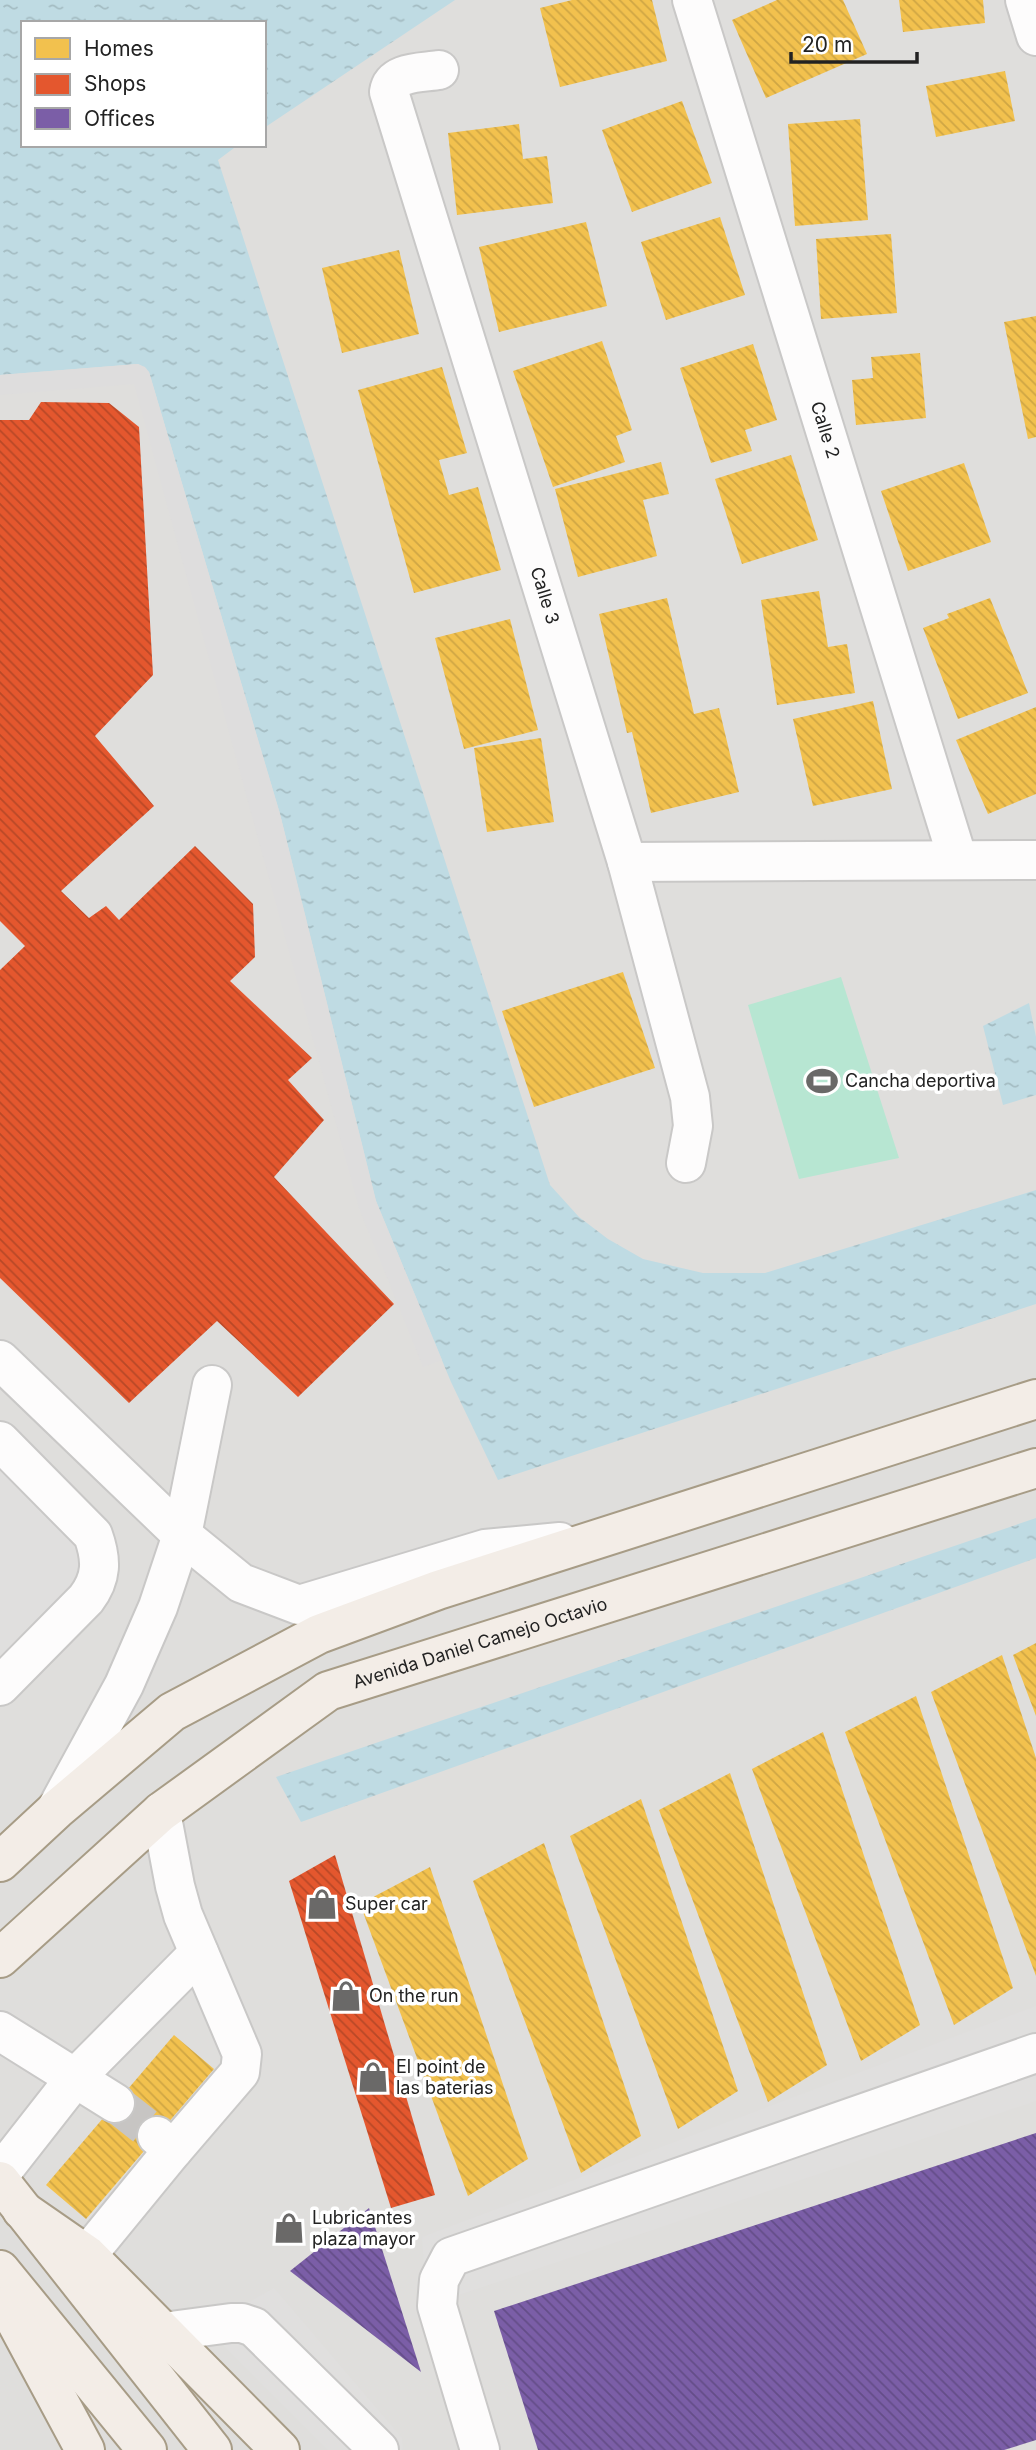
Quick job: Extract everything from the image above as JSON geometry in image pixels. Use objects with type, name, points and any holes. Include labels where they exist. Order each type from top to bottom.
[{"type":"main road","points":[[0,1862],[172,1712],[319,1634],[438,1590],[1036,1399]]},
{"type":"main road","name":"Avenida Daniel Camejo Octavio","points":[[0,1958],[161,1812],[328,1691],[1036,1468]]},
{"type":"main road","points":[[11,2195],[87,2255],[280,2450]]},
{"type":"main road","points":[[11,2195],[212,2450]]},
{"type":"main road","points":[[0,2270],[148,2450]]},
{"type":"main road","points":[[0,2291],[85,2450]]},
{"type":"street","name":"Calle 2","points":[[692,0],[958,860]]},
{"type":"street","points":[[1025,0],[1036,36]]},
{"type":"street","name":"Calle 3","points":[[439,70],[396,77],[390,84],[389,92],[628,862],[690,1097],[693,1126],[686,1163]]},
{"type":"street","points":[[628,862],[1036,860]]},
{"type":"street","points":[[0,1360],[182,1535],[241,1583],[299,1605],[485,1549],[600,1538]]},
{"type":"street","points":[[57,1810],[124,1685],[158,1607],[182,1535],[212,1385]]},
{"type":"street","points":[[0,1441],[93,1535],[100,1565],[98,1578],[86,1599],[0,1686]]},
{"type":"street","points":[[87,2255],[165,2143],[240,2073],[242,2054],[183,1915],[161,1812]]},
{"type":"street","points":[[0,2174],[76,2077],[199,1953]]},
{"type":"street","points":[[0,2031],[116,2103]]},
{"type":"street","points":[[480,2450],[437,2306],[439,2280],[451,2257],[1036,2053]]},
{"type":"street","points":[[163,2332],[231,2323],[254,2327],[379,2450]]},
{"type":"shaded area","points":[[0,0],[1036,0],[1036,2450],[0,2450]]},
{"type":"shaded area","points":[[0,1441],[98,1547],[0,1696]]},
{"type":"shaded area","points":[[1036,2006],[1036,2101],[426,2306],[422,2237]]},
{"type":"shaded area","points":[[274,2288],[402,2438],[403,2450],[328,2450],[205,2327]]},
{"type":"green space","name":"Cancha deportiva","points":[[841,977],[899,1158],[799,1179],[748,1005]]},
{"type":"water","points":[[0,0],[455,0],[266,127],[266,21],[21,21],[21,147],[235,147],[218,160],[550,1185],[579,1217],[608,1239],[643,1259],[703,1273],[765,1273],[1036,1190],[1036,1304],[498,1480],[451,1382],[376,1201],[280,814],[149,372],[138,364],[0,375]]},
{"type":"water","points":[[1029,1003],[1036,1037],[1036,1095],[1003,1105],[983,1026]]},
{"type":"water","points":[[1036,1518],[1036,1558],[301,1822],[276,1777]]},
{"type":"pier","points":[[138,364],[149,372],[280,814],[376,1201],[442,1360],[423,1367],[359,1208],[134,384],[0,395],[0,375]]},
{"type":"building: Homes","points":[[572,0],[652,0],[667,61],[560,87],[540,8]]},
{"type":"building: Homes","points":[[777,0],[843,0],[867,54],[766,98],[732,20]]},
{"type":"building: Homes","points":[[899,0],[983,0],[985,23],[903,32]]},
{"type":"building: Homes","points":[[1005,71],[1015,121],[936,137],[926,86]]},
{"type":"building: Homes","points":[[682,101],[712,183],[632,212],[602,130]]},
{"type":"building: Homes","points":[[860,119],[868,220],[795,226],[788,124]]},
{"type":"building: Homes","points":[[519,124],[523,159],[547,156],[553,203],[457,215],[448,133]]},
{"type":"building: Homes","points":[[720,217],[745,295],[666,320],[641,242]]},
{"type":"building: Homes","points":[[586,222],[607,306],[499,332],[479,247]]},
{"type":"building: Homes","points":[[891,234],[897,313],[821,319],[816,239]]},
{"type":"building: Homes","points":[[399,250],[419,334],[342,353],[322,268]]},
{"type":"building: Homes","points":[[1036,316],[1036,437],[1028,439],[1004,322]]},
{"type":"building: Homes","points":[[602,341],[632,430],[616,436],[625,462],[553,487],[513,371]]},
{"type":"building: Homes","points":[[753,344],[777,420],[745,430],[752,451],[711,463],[680,368]]},
{"type":"building: Homes","points":[[920,353],[926,418],[856,425],[852,380],[873,378],[871,357]]},
{"type":"building: Homes","points":[[442,367],[467,453],[439,460],[449,495],[478,487],[501,570],[414,593],[358,390]]},
{"type":"building: Homes","points":[[791,455],[818,540],[742,564],[715,479]]},
{"type":"building: Homes","points":[[661,462],[669,494],[643,500],[657,556],[578,577],[555,489]]},
{"type":"building: Homes","points":[[964,463],[991,542],[908,571],[881,491]]},
{"type":"building: Homes","points":[[819,591],[828,647],[847,644],[855,693],[777,705],[761,600]]},
{"type":"building: Homes","points":[[667,598],[694,714],[719,708],[739,792],[651,813],[632,732],[627,733],[599,614]]},
{"type":"building: Homes","points":[[990,598],[1028,693],[958,719],[923,628],[949,618],[947,614]]},
{"type":"building: Homes","points":[[510,619],[538,730],[464,749],[435,638]]},
{"type":"building: Homes","points":[[873,701],[892,789],[813,806],[793,719]]},
{"type":"building: Homes","points":[[1036,707],[1036,794],[988,814],[956,740]]},
{"type":"building: Homes","points":[[541,738],[554,822],[487,832],[474,748]]},
{"type":"building: Homes","points":[[623,972],[655,1068],[534,1107],[502,1011]]},
{"type":"building: Homes","points":[[1036,1643],[1036,1716],[1013,1655]]},
{"type":"building: Homes","points":[[1002,1655],[1036,1758],[1036,1976],[931,1692]]},
{"type":"building: Homes","points":[[916,1696],[1013,1988],[954,2025],[845,1732]]},
{"type":"building: Homes","points":[[823,1732],[920,2025],[861,2061],[752,1769]]},
{"type":"building: Homes","points":[[730,1773],[827,2065],[768,2102],[659,1810]]},
{"type":"building: Homes","points":[[641,1799],[738,2091],[678,2129],[570,1836]]},
{"type":"building: Homes","points":[[544,1843],[641,2136],[581,2173],[473,1881]]},
{"type":"building: Homes","points":[[430,1867],[528,2159],[468,2196],[360,1904]]},
{"type":"building: Homes","points":[[174,2035],[214,2069],[86,2219],[46,2185]]},
{"type":"building: Shops","points":[[41,402],[109,403],[139,427],[153,675],[95,736],[154,806],[61,891],[89,918],[106,906],[119,920],[195,846],[253,904],[255,957],[230,981],[312,1058],[288,1080],[324,1120],[274,1177],[394,1304],[298,1397],[217,1321],[129,1403],[0,1278],[0,970],[25,946],[0,921],[0,420],[29,420]]},
{"type":"building: Shops","points":[[335,1855],[435,2195],[391,2208],[289,1881]]},
{"type":"building: Offices","points":[[1036,2133],[1036,2440],[1004,2450],[538,2450],[494,2311]]},
{"type":"building: Offices","points":[[369,2208],[421,2372],[290,2271]]},
{"type":"tunnel","points":[[115,2103],[157,2136]]},
{"type":"place","name":"Cancha deportiva","points":[[822,1081]]},
{"type":"place","name":"Super car","points":[[322,1904]]},
{"type":"place","name":"On the run","points":[[346,1996]]},
{"type":"place","name":"El point de las baterias","points":[[373,2077]]},
{"type":"place","name":"Lubricantes plaza mayor","points":[[289,2228]]}]
